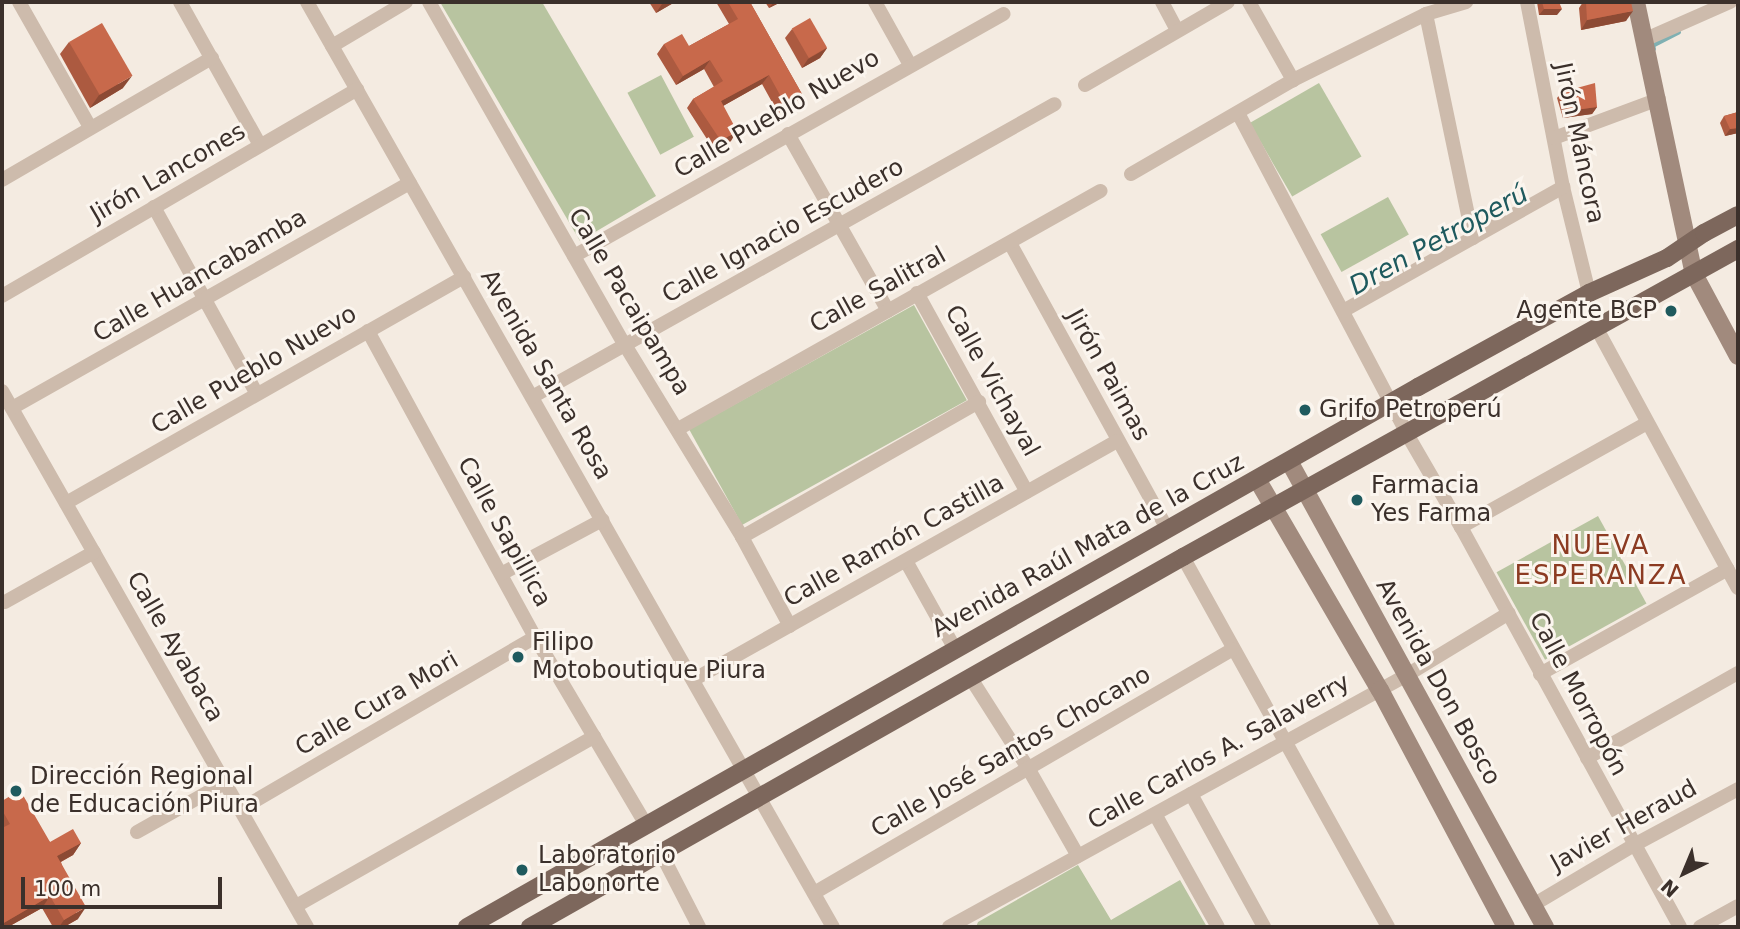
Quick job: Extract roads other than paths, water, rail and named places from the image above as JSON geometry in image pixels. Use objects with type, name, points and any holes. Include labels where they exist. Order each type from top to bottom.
[{"type":"main road","name":"Avenida Raúl Mata de la Cruz","points":[[467,927],[745,771],[1167,528],[1589,293],[1667,258],[1738,215]]},
{"type":"main road","points":[[530,927],[662,855],[1183,557],[1738,249]]},
{"type":"street","points":[[19,2],[90,127]]},
{"type":"street","points":[[180,2],[260,145]]},
{"type":"street","name":"Avenida Santa Rosa","points":[[307,2],[833,927]]},
{"type":"street","points":[[332,46],[406,2]]},
{"type":"street","name":"Calle Pacaipampa","points":[[429,2],[625,345],[741,537],[790,626]]},
{"type":"street","points":[[875,2],[910,65]]},
{"type":"street","points":[[1162,2],[1177,30]]},
{"type":"street","points":[[1085,85],[1227,2]]},
{"type":"street","points":[[1250,2],[1293,80]]},
{"type":"street","points":[[1131,174],[1293,80],[1426,14],[1465,2]]},
{"type":"street","name":"Jirón Máncora","points":[[1527,2],[1563,187],[1589,293]]},
{"type":"street","points":[[1636,2],[1659,99],[1694,274],[1738,356]]},
{"type":"street","points":[[1646,39],[1730,2]]},
{"type":"street","name":"Calle Pueblo Nuevo","points":[[574,256],[1004,14]]},
{"type":"street","points":[[1426,14],[1473,238]]},
{"type":"street","points":[[2,178],[212,58]]},
{"type":"street","name":"Jirón Lancones","points":[[2,296],[357,89]]},
{"type":"street","points":[[1554,138],[1659,99]]},
{"type":"street","name":"Calle Ignacio Escudero","points":[[532,397],[1055,104]]},
{"type":"street","name":"Calle Morropón","points":[[1238,113],[1407,434],[1509,613],[1680,927]]},
{"type":"street","points":[[789,134],[888,311]]},
{"type":"street","name":"Calle Huancabamba","points":[[12,408],[410,183]]},
{"type":"street","points":[[1343,311],[1563,187]]},
{"type":"street","name":"Calle Salitral","points":[[678,429],[1101,191]]},
{"type":"street","points":[[154,207],[257,394]]},
{"type":"street","name":"Jirón Paimas","points":[[1010,243],[1167,528]]},
{"type":"street","name":"Calle Pueblo Nuevo","points":[[66,503],[464,277]]},
{"type":"street","name":"Calle Vichayal","points":[[917,293],[1027,492]]},
{"type":"street","points":[[1597,327],[1738,588]]},
{"type":"street","name":"Calle Sapillica","points":[[368,331],[535,637],[646,825]]},
{"type":"street","name":"Calle Ayabaca","points":[[2,391],[307,927]]},
{"type":"street","points":[[741,537],[979,402]]},
{"type":"street","points":[[1461,527],[1647,423]]},
{"type":"street","name":"Calle Ramón Castilla","points":[[693,680],[906,562],[1117,440]]},
{"type":"street","name":"Avenida Don Bosco","points":[[1289,461],[1545,927]]},
{"type":"street","points":[[1257,479],[1380,690],[1500,925]]},
{"type":"street","points":[[501,575],[602,520]]},
{"type":"street","points":[[5,602],[94,552]]},
{"type":"street","points":[[1183,557],[1232,650],[1388,927]]},
{"type":"street","points":[[906,562],[955,649]]},
{"type":"street","points":[[1540,674],[1728,569]]},
{"type":"street","name":"Calle Carlos A. Salaverry","points":[[956,925],[1284,740],[1407,675],[1509,613]]},
{"type":"street","name":"Calle Cura Mori","points":[[241,809],[535,637]]},
{"type":"street","name":"Calle José Santos Chocano","points":[[814,893],[1232,650]]},
{"type":"street","points":[[1587,758],[1738,673]]},
{"type":"street","points":[[970,677],[1028,768],[1078,856]]},
{"type":"street","points":[[296,906],[594,737]]},
{"type":"street","points":[[137,832],[226,782]]},
{"type":"street","name":"Javier Heraud","points":[[1533,905],[1633,845],[1738,789]]},
{"type":"street","points":[[1191,794],[1264,927]]},
{"type":"street","points":[[1155,814],[1219,927]]},
{"type":"street","points":[[662,855],[699,927]]},
{"type":"street","points":[[1700,927],[1738,906]]},
{"type":"waterway","name":"Dren Petroperú","points":[[1653,49],[1652,45],[1678,32]]},
{"type":"place","name":"Agente BCP","points":[[1671,311]]},
{"type":"place","name":"Grifo Petroperú","points":[[1305,410]]},
{"type":"place","name":"Farmacia Yes Farma","points":[[1357,500]]},
{"type":"place","name":"Filipo Motoboutique Piura","points":[[518,657]]},
{"type":"place","name":"Dirección Regional de Educación Piura","points":[[16,791]]},
{"type":"place","name":"Laboratorio Labonorte","points":[[522,870]]},
{"type":"district","name":"NUEVA ESPERANZA","points":[[1601,561]]}]
